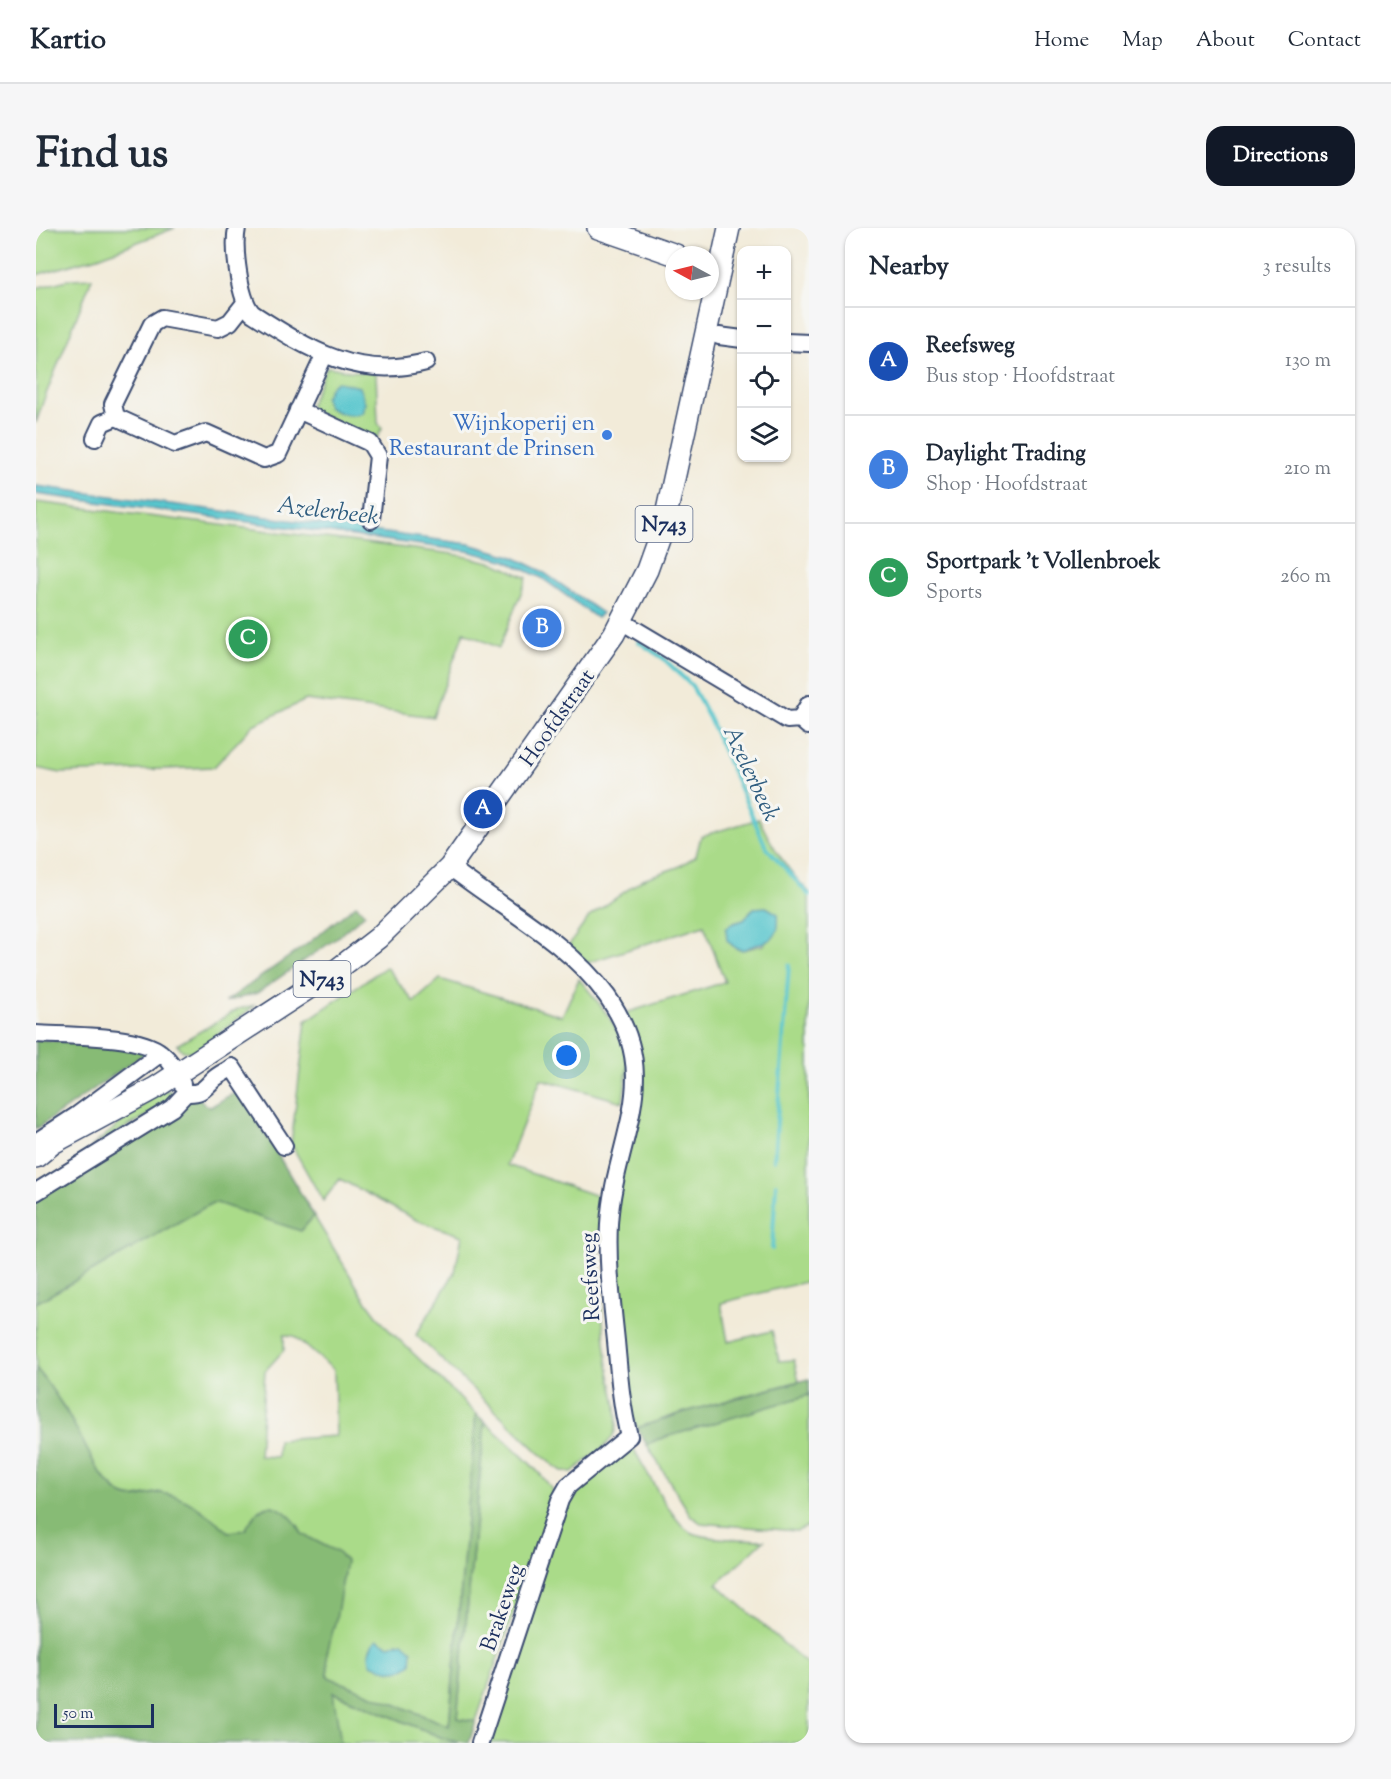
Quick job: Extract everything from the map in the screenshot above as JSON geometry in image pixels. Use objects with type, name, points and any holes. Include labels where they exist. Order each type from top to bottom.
[{"type":"main road","points":[[598,228],[665,251]]},
{"type":"main road","name":"Hoofdstraat","points":[[719,255],[729,228]]},
{"type":"main road","name":"Hoofdstraat","points":[[178,1073],[338,969],[378,938],[450,867],[569,699],[621,621],[646,570],[665,520],[686,428],[709,300]]},
{"type":"main road","name":"N743","points":[[36,1157],[53,1143],[155,1088],[178,1073]]},
{"type":"main road","name":"N743","points":[[36,1169],[109,1129],[155,1088]]},
{"type":"street","points":[[237,228],[240,283],[245,303],[252,313],[324,356],[344,363],[364,366],[405,366],[426,362]]},
{"type":"street","points":[[116,417],[113,404],[152,324],[162,318],[218,328],[230,322],[245,303]]},
{"type":"street","points":[[719,336],[737,338]]},
{"type":"street","points":[[791,342],[809,343]]},
{"type":"street","points":[[95,438],[102,423],[116,417],[175,444],[206,433],[264,459],[278,454],[324,356]]},
{"type":"street","points":[[298,410],[370,443],[378,456],[371,520]]},
{"type":"street","points":[[621,621],[787,720],[805,723],[809,704]]},
{"type":"street","name":"Reefsweg","points":[[450,867],[555,941],[581,966],[606,995],[632,1042],[636,1074],[630,1123],[609,1221],[608,1253],[621,1392],[629,1436],[568,1486]]},
{"type":"street","points":[[36,1034],[135,1042],[149,1046],[161,1053],[178,1073],[186,1093]]},
{"type":"street","points":[[36,1142],[76,1116],[161,1053]]},
{"type":"street","points":[[186,1093],[196,1094],[232,1067],[284,1146]]},
{"type":"street","points":[[36,1192],[172,1108],[186,1093]]},
{"type":"street","name":"Brakeweg","points":[[480,1743],[560,1500],[568,1486]]},
{"type":"green space","points":[[36,228],[175,228],[98,257],[36,275]]},
{"type":"green space","points":[[92,278],[36,423],[36,288],[71,279]]},
{"type":"green space","points":[[326,368],[376,373],[378,423],[382,429],[375,441],[313,411],[310,405]]},
{"type":"green space","points":[[36,502],[453,554],[495,563],[527,578],[499,648],[464,632],[433,717],[306,700],[253,725],[214,767],[61,773],[36,768]]},
{"type":"green space","points":[[759,819],[781,858],[809,892],[809,1281],[721,1303],[728,1342],[772,1331],[779,1361],[794,1360],[799,1381],[685,1412],[637,1428],[627,1407],[613,1216],[633,1122],[622,1014],[725,982],[704,925],[584,964],[566,949],[589,917],[643,879],[678,867],[696,856],[701,836]],"holes":[[[754,908],[764,945],[743,950],[731,924],[744,920]]]},
{"type":"green space","points":[[356,905],[365,914],[334,940],[257,993],[225,1002],[307,944]]},
{"type":"green space","points":[[386,967],[414,1002],[440,979],[562,1016],[579,979],[610,1018],[622,1041],[627,1064],[623,1102],[541,1079],[507,1165],[603,1198],[599,1238],[599,1278],[607,1358],[616,1405],[616,1423],[615,1431],[608,1443],[572,1472],[562,1471],[549,1462],[416,1335],[455,1272],[462,1236],[416,1220],[340,1179],[323,1201],[291,1144],[306,1021]]},
{"type":"green space","points":[[256,1005],[194,1052],[183,1051],[177,1045],[238,1009]]},
{"type":"green space","points":[[36,1039],[151,1049],[36,1129]]},
{"type":"green space","points":[[163,1089],[173,1092],[174,1097],[170,1103],[91,1147]]},
{"type":"green space","points":[[237,1093],[242,1094],[314,1216],[301,1231],[212,1203],[36,1303],[36,1199],[196,1095],[208,1107]]},
{"type":"green space","points":[[212,1203],[301,1231],[314,1216],[362,1295],[385,1326],[476,1414],[449,1726],[328,1677],[327,1653],[344,1574],[337,1552],[302,1534],[298,1525],[260,1509],[245,1530],[229,1532],[196,1507],[159,1492],[132,1498],[122,1495],[107,1481],[91,1460],[66,1410],[36,1368],[36,1303]],"holes":[[[284,1335],[294,1336],[334,1370],[336,1436],[278,1440],[277,1457],[259,1456],[265,1371],[284,1350]]]},
{"type":"green space","points":[[36,1368],[63,1406],[95,1465],[113,1488],[121,1494],[131,1498],[161,1493],[180,1498],[198,1508],[229,1532],[245,1530],[259,1511],[272,1506],[290,1517],[302,1534],[337,1552],[346,1561],[336,1619],[327,1653],[328,1677],[449,1726],[476,1414],[485,1422],[457,1718],[476,1721],[469,1743],[445,1739],[333,1692],[341,1743],[36,1743]]},
{"type":"green space","points":[[809,1379],[809,1395],[656,1440],[647,1445],[637,1428],[685,1412]]},
{"type":"green space","points":[[809,1395],[809,1526],[797,1531],[701,1523],[691,1516],[647,1445],[656,1440]]},
{"type":"green space","points":[[485,1422],[535,1469],[554,1495],[476,1721],[457,1719]]},
{"type":"green space","points":[[629,1446],[633,1448],[667,1506],[690,1532],[715,1538],[764,1540],[717,1584],[809,1666],[809,1743],[485,1743],[565,1504],[577,1483]]},
{"type":"green space","points":[[332,1692],[445,1739],[459,1743],[341,1743]]},
{"type":"water","points":[[338,382],[359,387],[365,403],[362,413],[345,414],[328,407],[325,398],[332,384]]},
{"type":"water","points":[[36,486],[469,544],[511,556],[540,570],[602,613],[597,618],[542,578],[504,560],[467,551],[36,494]]},
{"type":"water","points":[[766,907],[778,914],[778,928],[774,937],[744,949],[734,947],[727,940],[726,929],[731,924],[744,920],[754,908]]},
{"type":"water","points":[[377,1639],[389,1645],[403,1642],[412,1650],[411,1664],[396,1671],[371,1664],[370,1651]]},
{"type":"waterway","name":"Azelerbeek","points":[[639,642],[663,658],[692,686],[709,718],[766,847],[809,895]]},
{"type":"waterway","points":[[774,1160],[789,965]]},
{"type":"waterway","points":[[772,1249],[776,1184]]},
{"type":"place","name":"Wijnkoperij en Restaurant de Prinsen","points":[[607,435]]},
{"type":"place","name":"Daylight Trading","points":[[542,628]]},
{"type":"place","name":"Sportpark 't Vollenbroek","points":[[248,639]]},
{"type":"place","name":"Reefsweg","points":[[483,809]]}]
